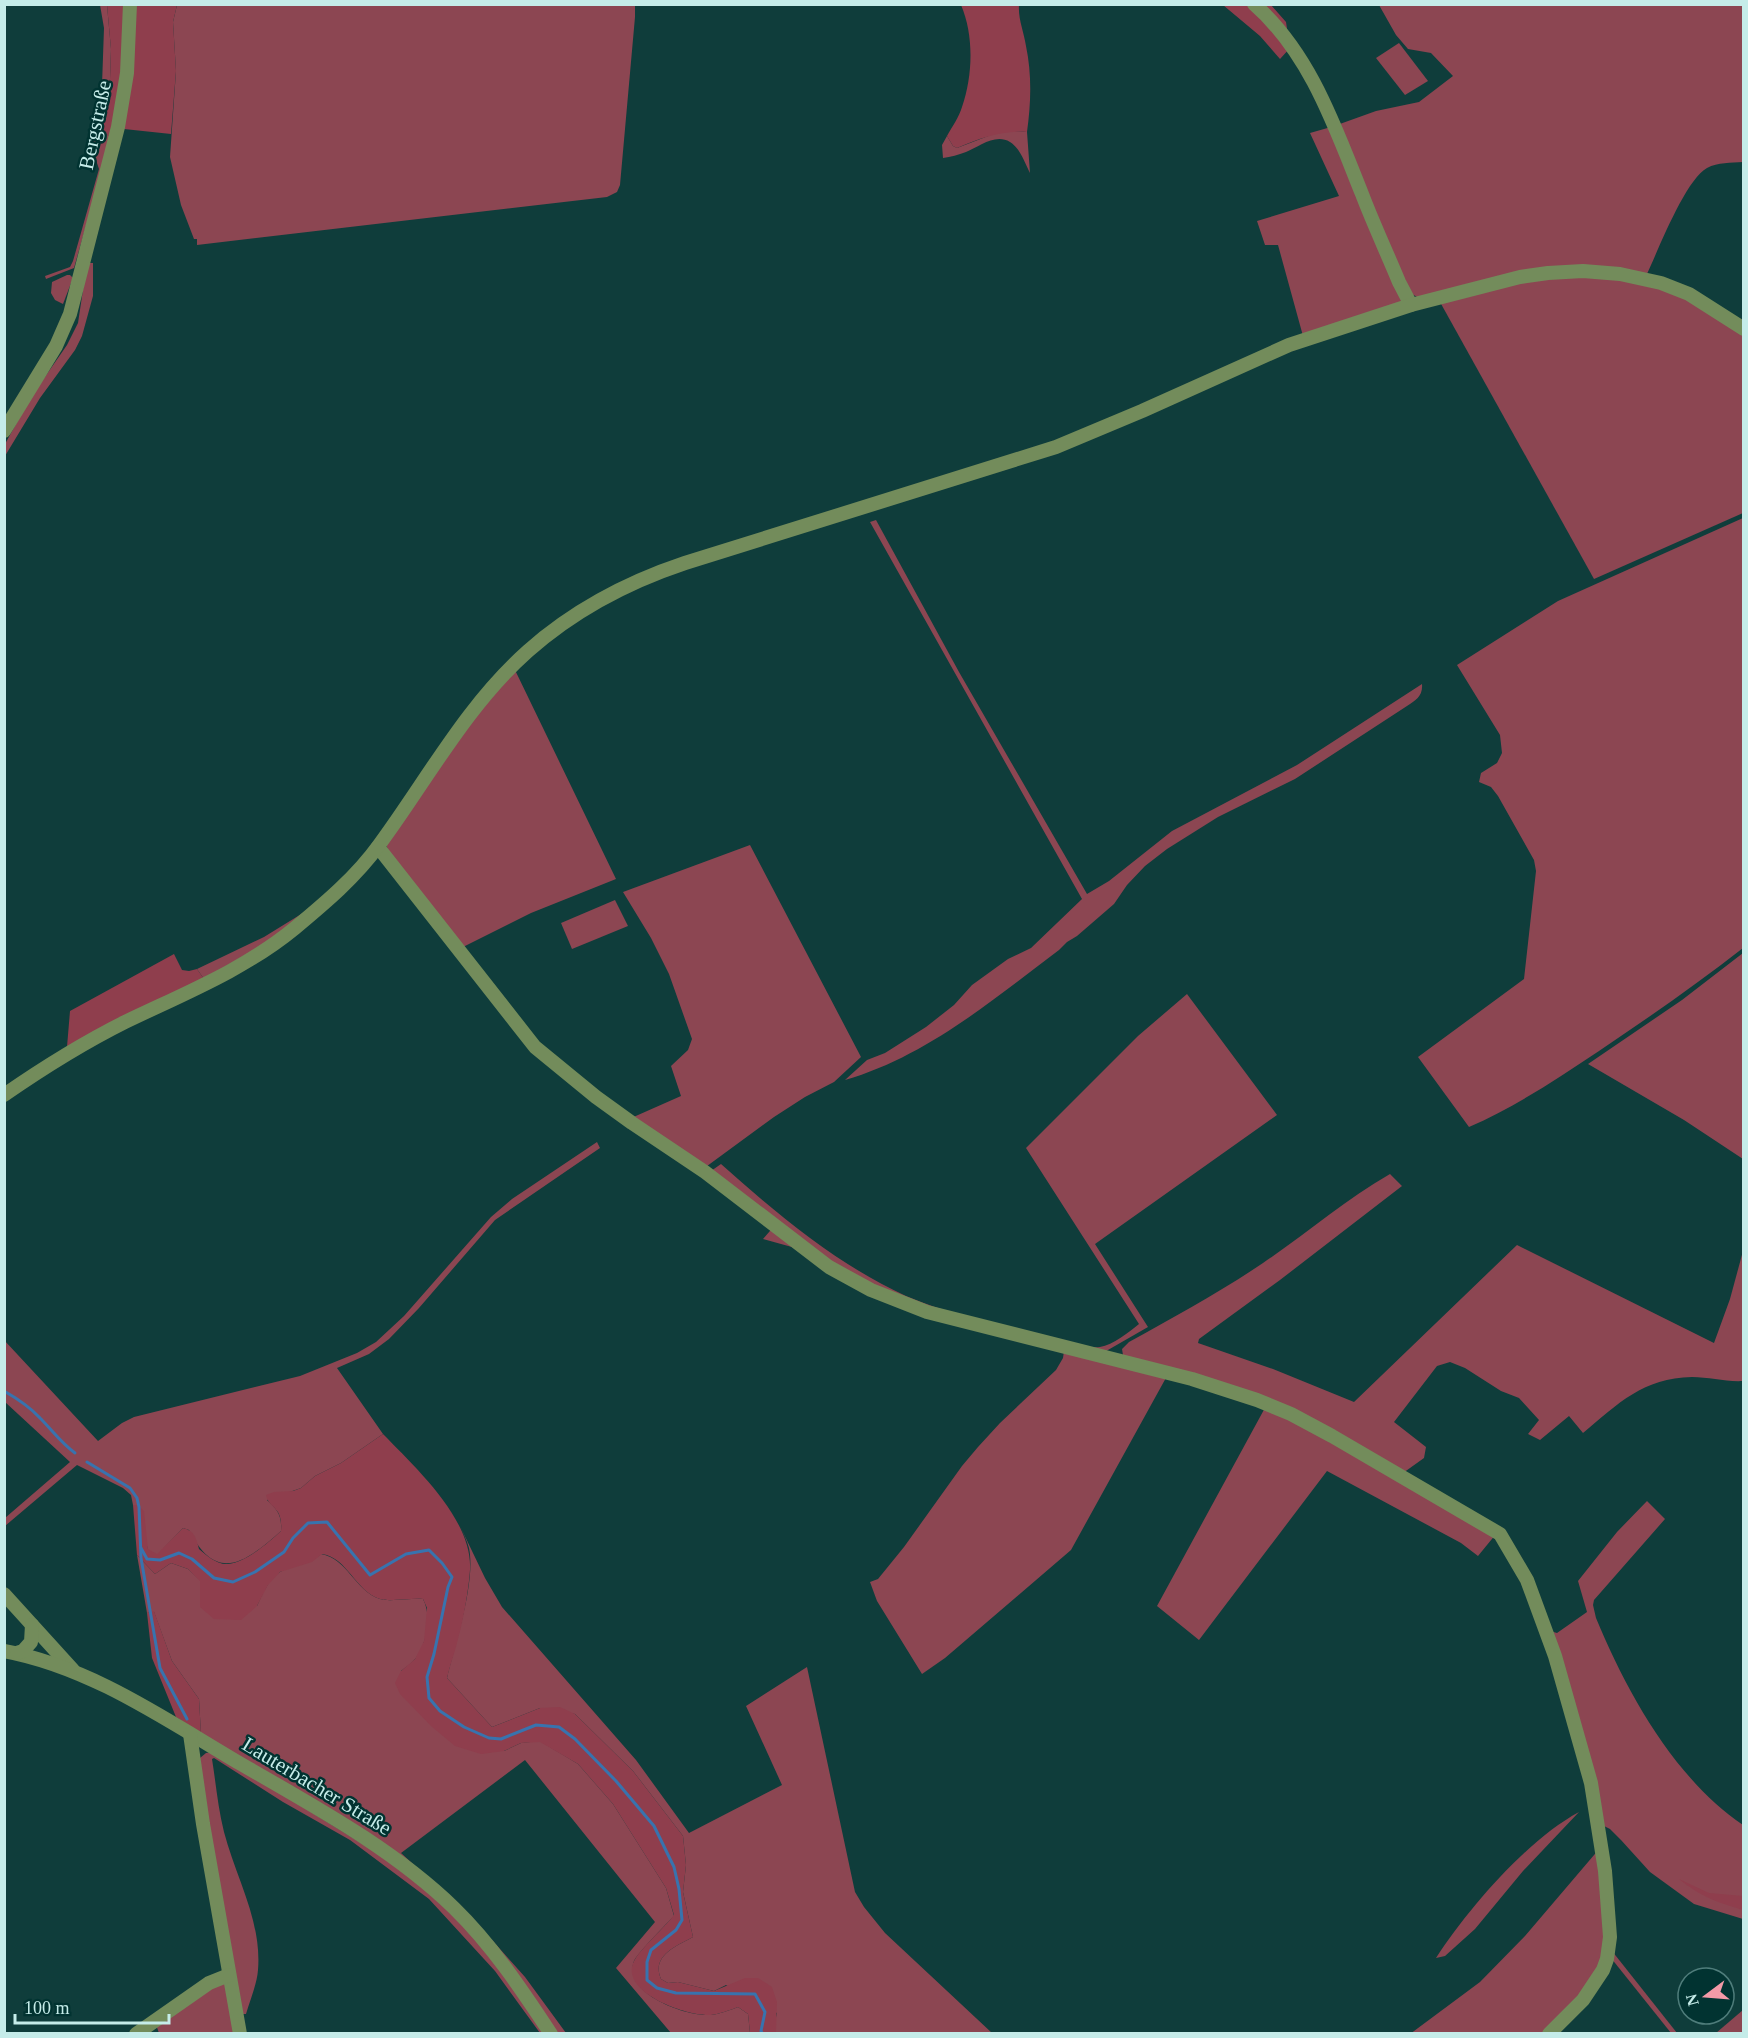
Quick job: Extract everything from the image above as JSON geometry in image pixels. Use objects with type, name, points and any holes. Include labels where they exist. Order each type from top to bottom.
[{"type":"street","name":"Bergstraße","points":[[4,431],[39,378],[64,329],[114,146],[124,99],[128,73],[130,4]]},
{"type":"street","points":[[1254,4],[1278,28],[1293,48],[1328,109],[1399,282],[1411,305]]},
{"type":"street","points":[[4,1095],[63,1056],[124,1023],[229,972],[264,951],[326,902],[378,847],[456,732],[477,705],[526,652],[561,625],[637,581],[685,563],[1056,447],[1288,345],[1411,305],[1520,277],[1566,272],[1601,272],[1661,283],[1704,303],[1743,329]]},
{"type":"street","points":[[378,847],[536,1047],[596,1097],[705,1172],[829,1267],[871,1290],[927,1312],[1192,1379],[1257,1400],[1291,1414],[1332,1436],[1500,1534],[1527,1580],[1555,1656],[1591,1783],[1605,1870],[1610,1937],[1607,1959],[1603,1970],[1583,2000],[1550,2034]]},
{"type":"street","points":[[4,1594],[76,1673]]},
{"type":"street","points":[[11,1652],[23,1651],[31,1642],[32,1625]]},
{"type":"street","name":"Lauterbacher Straße","points":[[11,1652],[76,1673],[107,1687],[342,1824],[398,1861],[431,1887],[492,1951],[551,2034]]},
{"type":"street","points":[[190,1734],[203,1824],[240,2034]]},
{"type":"street","points":[[136,2034],[209,1983],[229,1975]]},
{"type":"shaded area","points":[[100,5],[107,5],[111,49],[110,79],[102,127],[111,138],[74,268],[46,279],[45,276],[70,267],[73,261],[99,169],[89,139],[102,85],[104,28]]},
{"type":"shaded area","points":[[107,5],[177,5],[173,22],[176,71],[171,134],[124,129],[111,138],[104,132],[102,127],[110,79],[111,49]]},
{"type":"shaded area","points":[[177,5],[635,5],[620,185],[617,192],[607,197],[197,245],[197,239],[194,239],[181,205],[170,157],[176,71],[173,22]]},
{"type":"shaded area","points":[[961,5],[1019,5],[1030,78],[1027,132],[1000,134],[957,148],[947,136],[962,107],[970,69],[970,42]]},
{"type":"shaded area","points":[[1223,5],[1271,5],[1286,22],[1290,48],[1280,59],[1260,36]]},
{"type":"shaded area","points":[[1379,5],[1743,5],[1743,162],[1716,165],[1707,168],[1699,175],[1681,201],[1646,276],[1611,269],[1419,298],[1410,293],[1337,125],[1376,111],[1419,102],[1453,76],[1431,53],[1408,49],[1396,35]]},
{"type":"shaded area","points":[[1399,43],[1428,81],[1405,95],[1376,58]]},
{"type":"shaded area","points":[[1331,127],[1403,299],[1401,305],[1303,336],[1278,245],[1265,245],[1257,221],[1339,196],[1310,133]]},
{"type":"shaded area","points":[[1027,132],[1030,173],[1017,148],[1010,142],[999,139],[943,158],[942,145],[947,136],[957,148],[996,133]]},
{"type":"shaded area","points":[[87,263],[93,263],[93,296],[82,336],[75,350],[40,398],[5,456],[5,444],[31,397],[67,345],[78,323]]},
{"type":"shaded area","points":[[67,275],[73,278],[63,304],[55,300],[51,293],[52,282]]},
{"type":"shaded area","points":[[1595,275],[1647,284],[1681,296],[1743,334],[1743,513],[1594,579],[1440,302],[1509,283]]},
{"type":"shaded area","points":[[1743,518],[1743,948],[1672,1001],[1567,1072],[1519,1102],[1469,1127],[1418,1057],[1524,979],[1536,871],[1534,860],[1498,796],[1491,787],[1479,782],[1481,773],[1497,763],[1502,753],[1500,735],[1457,665],[1558,601]]},
{"type":"shaded area","points":[[876,520],[959,672],[1087,894],[1109,881],[1172,831],[1297,765],[1422,684],[1421,692],[1410,704],[1295,779],[1218,817],[1167,849],[1145,866],[1127,885],[1114,904],[1077,936],[957,1025],[903,1057],[845,1080],[867,1060],[885,1053],[926,1027],[954,1005],[972,985],[1008,959],[1031,948],[1082,899],[870,522]]},
{"type":"shaded area","points":[[514,668],[616,879],[531,913],[463,947],[389,854],[387,838],[443,758]]},
{"type":"shaded area","points":[[750,845],[861,1057],[834,1082],[774,1117],[703,1169],[629,1119],[681,1096],[671,1066],[688,1050],[692,1039],[669,974],[651,938],[623,892]]},
{"type":"shaded area","points":[[615,900],[628,926],[572,949],[561,923]]},
{"type":"shaded area","points":[[311,908],[283,933],[204,979],[197,969],[264,937]]},
{"type":"shaded area","points":[[1743,953],[1743,1159],[1684,1120],[1588,1064],[1682,1000]]},
{"type":"shaded area","points":[[174,954],[182,970],[197,969],[204,979],[67,1047],[70,1011]]},
{"type":"shaded area","points":[[1187,994],[1277,1115],[1095,1244],[1148,1327],[1101,1354],[921,1308],[799,1249],[763,1239],[776,1224],[711,1171],[721,1164],[786,1220],[832,1254],[906,1296],[960,1315],[1058,1341],[1082,1346],[1105,1346],[1121,1338],[1139,1324],[1026,1148],[1138,1036]]},
{"type":"shaded area","points":[[597,1142],[600,1148],[495,1220],[389,1339],[369,1354],[337,1368],[383,1434],[341,1463],[315,1476],[301,1488],[267,1500],[278,1514],[281,1531],[255,1552],[232,1563],[220,1562],[199,1547],[189,1530],[183,1528],[157,1555],[148,1550],[138,1505],[133,1505],[131,1495],[123,1488],[77,1465],[5,1526],[5,1518],[70,1462],[5,1402],[4,1340],[98,1441],[134,1417],[300,1376],[357,1353],[376,1342],[404,1316],[491,1217],[512,1199]]},
{"type":"shaded area","points":[[1390,1174],[1402,1186],[1199,1339],[1198,1343],[1273,1369],[1354,1402],[1517,1245],[1714,1343],[1730,1299],[1743,1251],[1743,1381],[1692,1377],[1659,1382],[1645,1387],[1620,1402],[1583,1433],[1569,1416],[1540,1440],[1528,1434],[1539,1420],[1519,1398],[1501,1391],[1465,1368],[1450,1362],[1437,1366],[1394,1422],[1426,1447],[1424,1458],[1403,1473],[1330,1432],[1123,1355],[1122,1349],[1129,1342],[1247,1274]]},
{"type":"shaded area","points":[[1064,1351],[1167,1376],[1071,1550],[945,1658],[922,1674],[877,1601],[870,1582],[878,1579],[904,1547],[978,1447],[1056,1370]]},
{"type":"shaded area","points":[[1266,1406],[1496,1534],[1478,1556],[1461,1543],[1327,1471],[1199,1640],[1157,1606]]},
{"type":"shaded area","points":[[383,1434],[440,1496],[462,1532],[468,1551],[470,1570],[466,1605],[447,1678],[492,1727],[540,1708],[560,1707],[575,1714],[633,1771],[683,1836],[686,1865],[683,1892],[693,1937],[673,1948],[662,1958],[659,1964],[661,1979],[668,1983],[678,1982],[714,1991],[745,1978],[758,1978],[772,1987],[777,2002],[776,2033],[750,2033],[748,2014],[738,2007],[711,2015],[687,2012],[658,2001],[636,1983],[632,1973],[634,1961],[674,1915],[666,1888],[613,1804],[578,1764],[540,1742],[521,1743],[504,1751],[481,1754],[455,1746],[431,1726],[400,1694],[395,1683],[401,1671],[415,1659],[424,1641],[427,1608],[423,1599],[389,1600],[371,1595],[339,1562],[322,1554],[312,1562],[280,1572],[268,1585],[257,1606],[241,1620],[214,1619],[200,1607],[200,1581],[188,1569],[171,1563],[155,1574],[137,1555],[133,1505],[138,1505],[144,1511],[148,1549],[157,1554],[183,1528],[193,1533],[199,1549],[208,1557],[224,1564],[242,1560],[281,1531],[278,1512],[266,1495],[301,1488],[315,1476],[341,1463]]},
{"type":"shaded area","points":[[1647,1501],[1665,1519],[1594,1600],[1593,1605],[1596,1618],[1622,1676],[1656,1732],[1696,1784],[1718,1806],[1743,1825],[1743,1919],[1694,1904],[1650,1872],[1610,1829],[1602,1825],[1550,1631],[1557,1633],[1587,1612],[1578,1581],[1617,1532]]},
{"type":"shaded area","points":[[460,1526],[502,1607],[636,1760],[689,1833],[782,1785],[746,1706],[807,1667],[855,1892],[885,1933],[992,2033],[776,2033],[777,2013],[726,1985],[714,1991],[678,1982],[668,1983],[661,1979],[659,1964],[662,1958],[673,1948],[693,1937],[683,1892],[686,1865],[683,1836],[633,1771],[575,1714],[540,1708],[492,1727],[447,1678],[464,1613],[470,1578],[469,1548]]},
{"type":"shaded area","points":[[321,1554],[338,1562],[364,1589],[380,1599],[423,1599],[428,1621],[423,1645],[416,1658],[401,1671],[504,1751],[521,1743],[540,1741],[578,1764],[613,1804],[666,1888],[674,1916],[636,1957],[633,1973],[638,1984],[659,2001],[700,2015],[721,2013],[738,2007],[748,2014],[750,2033],[671,2033],[616,1968],[655,1922],[525,1760],[401,1853],[476,1922],[525,1977],[566,2033],[556,2033],[458,1907],[201,1734],[199,1699],[172,1661],[154,1612],[147,1613],[137,1555],[155,1574],[171,1563],[188,1569],[201,1581],[200,1607],[257,1606],[273,1577],[287,1568],[312,1560]]},
{"type":"shaded area","points":[[154,1611],[172,1661],[199,1699],[201,1734],[176,1717],[152,1658],[147,1613]]},
{"type":"shaded area","points":[[214,1752],[403,1869],[471,1932],[547,2033],[540,2033],[495,1971],[429,1899],[350,1840],[283,1802],[214,1758],[212,1759],[222,1823],[252,1917],[258,1952],[258,1970],[253,1992],[246,2014],[239,2014],[205,1808],[200,1758],[206,1753]]},
{"type":"shaded area","points":[[1579,1812],[1523,1871],[1475,1929],[1445,1956],[1436,1958],[1465,1918],[1500,1877],[1539,1840]]},
{"type":"shaded area","points":[[1600,1848],[1607,1913],[1601,1970],[1546,2033],[1410,2034],[1480,1982],[1525,1936]]},
{"type":"shaded area","points":[[1679,1879],[1709,1893],[1743,1896],[1743,1910],[1710,1898]]},
{"type":"shaded area","points":[[1612,1951],[1677,2033],[1671,2033],[1611,1958]]},
{"type":"shaded area","points":[[226,1978],[237,2033],[159,2033],[155,2022]]},
{"type":"shaded area","points":[[1743,2010],[1743,2033],[1716,2033],[1724,2026],[1736,2026],[1736,2016]]},
{"type":"waterway","points":[[4,1391],[32,1410],[75,1453]]},
{"type":"waterway","points":[[87,1462],[130,1488],[137,1498],[141,1558],[160,1668],[187,1719]]},
{"type":"waterway","points":[[141,1548],[147,1559],[160,1560],[179,1553],[192,1559],[214,1578],[233,1582],[255,1572],[284,1552],[293,1538],[308,1523],[327,1522],[370,1575],[406,1554],[429,1550],[452,1577],[427,1677],[429,1698],[440,1711],[464,1727],[489,1738],[501,1739],[536,1725],[559,1727],[575,1739],[616,1781],[654,1826],[674,1867],[682,1920],[676,1930],[651,1950],[647,1962],[647,1980],[657,1988],[676,1993],[755,1994],[765,2012],[761,2031],[763,2034]]}]
